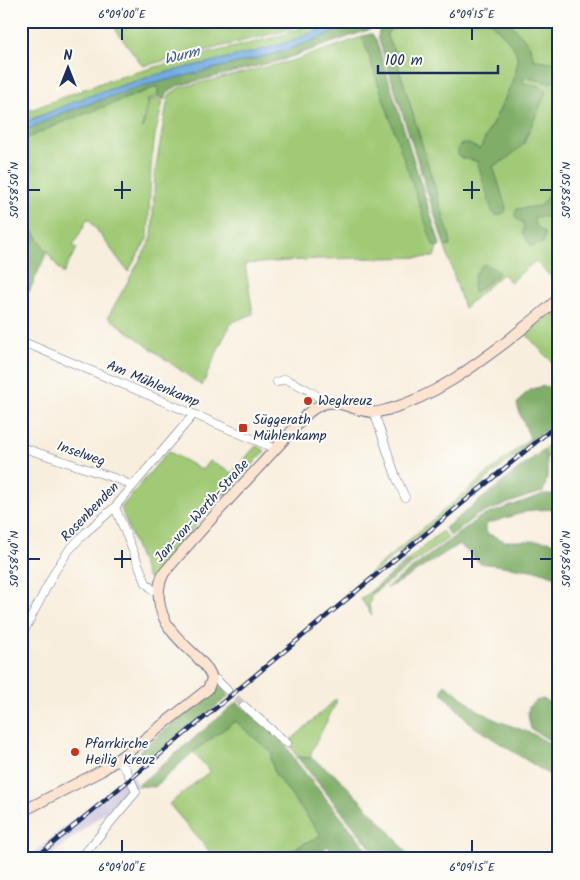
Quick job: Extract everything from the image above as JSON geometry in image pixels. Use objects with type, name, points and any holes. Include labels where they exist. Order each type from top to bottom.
[{"type":"main road","points":[[324,404],[336,403],[374,412],[392,408],[430,393],[449,383],[481,361],[543,313],[559,298]]},
{"type":"main road","name":"Jan-von-Werth-Straße","points":[[158,590],[160,581],[171,565],[210,520],[307,414],[313,408],[324,404]]},
{"type":"main road","points":[[21,812],[101,771],[208,690],[212,679],[207,667],[163,620],[158,590]]},
{"type":"street","name":"Am Mühlenkamp","points":[[21,341],[276,449]]},
{"type":"street","points":[[277,382],[284,379],[302,387],[320,398],[324,404]]},
{"type":"street","points":[[374,412],[396,477],[405,497]]},
{"type":"street","name":"Rosenbenden","points":[[21,638],[55,571],[69,550],[115,507],[193,415]]},
{"type":"street","name":"Inselweg","points":[[21,447],[120,480],[132,486]]},
{"type":"street","points":[[115,507],[146,583],[153,590],[158,590]]},
{"type":"street","points":[[212,679],[217,680],[227,690]]},
{"type":"street","points":[[244,706],[287,743]]},
{"type":"street","points":[[80,859],[136,792],[127,771],[118,759]]},
{"type":"shaded area","points":[[132,771],[137,786],[47,859],[26,859]]},
{"type":"green space","points":[[121,21],[307,21],[284,31],[143,66],[115,29]]},
{"type":"green space","points":[[320,21],[342,21],[303,37],[263,50],[171,71],[123,85],[21,124],[21,114],[109,80],[276,37]]},
{"type":"green space","points":[[367,21],[371,29],[282,60],[177,86],[168,93],[164,100],[158,96],[158,86],[61,123],[21,141],[21,132],[65,112],[139,87],[282,52]]},
{"type":"green space","points":[[391,21],[405,21],[395,24],[386,35],[394,51],[450,238],[450,246],[445,247],[378,37],[379,31]]},
{"type":"green space","points":[[405,21],[490,21],[515,51],[517,64],[510,87],[482,146],[479,149],[468,144],[460,145],[458,155],[462,158],[477,161],[502,214],[506,208],[493,166],[505,160],[540,86],[522,83],[524,77],[549,83],[554,81],[556,77],[553,62],[534,60],[529,44],[508,21],[559,21],[559,285],[535,261],[511,282],[502,274],[464,308],[445,247],[450,246],[450,238],[394,51],[388,40],[387,32],[389,28],[392,25]]},
{"type":"green space","points":[[490,21],[508,21],[529,44],[534,60],[553,62],[558,66],[554,81],[549,83],[524,77],[523,83],[540,86],[546,92],[523,145],[505,160],[493,166],[506,208],[505,212],[499,215],[495,215],[492,211],[477,161],[462,158],[458,155],[458,148],[463,144],[466,143],[479,149],[482,146],[510,87],[517,64],[515,51]]},
{"type":"green space","points":[[371,34],[376,40],[440,245],[437,247],[434,257],[317,259],[245,264],[253,314],[232,322],[202,386],[108,317],[152,238],[155,172],[168,98],[170,94],[179,88],[295,60]]},
{"type":"green space","points":[[371,34],[376,40],[440,245],[437,247],[433,245],[362,36]]},
{"type":"green space","points":[[159,86],[158,96],[148,99],[142,128],[149,100],[158,98],[163,102],[155,135],[151,166],[148,237],[128,272],[88,218],[73,246],[77,248],[63,274],[21,212],[21,141],[61,123]]},
{"type":"green space","points":[[559,181],[559,223],[547,217],[534,217],[534,223],[545,234],[543,243],[531,246],[523,233],[524,224],[516,218],[517,209],[540,206]]},
{"type":"green space","points":[[21,212],[47,252],[29,292],[21,289]]},
{"type":"green space","points":[[484,264],[497,270],[498,275],[474,293],[474,277]]},
{"type":"green space","points":[[559,306],[559,370],[525,333]]},
{"type":"green space","points":[[546,386],[559,396],[559,418],[533,441],[530,438],[517,404],[529,391]]},
{"type":"green space","points":[[559,435],[559,443],[551,450],[547,458],[543,450]]},
{"type":"green space","points":[[530,438],[533,441],[355,589],[353,587]]},
{"type":"green space","points":[[256,446],[264,450],[264,452],[226,495],[224,493],[220,496],[221,499],[204,513],[186,540],[165,562],[156,579],[153,581],[147,577],[121,508],[168,451],[202,470],[209,461],[232,473]]},
{"type":"green space","points":[[543,450],[547,460],[548,471],[543,492],[477,515],[450,536],[445,528]]},
{"type":"green space","points":[[544,494],[559,494],[559,509],[532,510],[486,524],[486,533],[505,541],[549,541],[559,545],[559,578],[539,571],[480,563],[459,544],[401,581],[386,588],[480,517]]},
{"type":"green space","points":[[21,500],[31,502],[21,523]]},
{"type":"green space","points":[[442,531],[448,538],[412,564],[408,560]]},
{"type":"green space","points":[[408,560],[412,564],[372,594],[370,592]]},
{"type":"green space","points":[[370,592],[372,594],[369,606],[372,615],[361,599]]},
{"type":"green space","points":[[445,684],[478,710],[496,720],[533,734],[559,749],[559,781],[473,726],[442,693]]},
{"type":"green space","points":[[220,686],[229,696],[144,763],[139,760],[140,750]]},
{"type":"green space","points":[[336,699],[336,703],[311,752],[311,758],[297,757],[289,742]]},
{"type":"green space","points":[[544,699],[559,711],[559,746],[531,729],[528,709],[533,703]]},
{"type":"green space","points":[[237,702],[285,744],[297,763],[375,859],[339,859],[327,846],[317,859],[274,859],[321,835],[275,774],[271,760],[272,753],[235,721],[193,752],[155,787],[137,786]]},
{"type":"green space","points":[[235,721],[272,753],[271,760],[275,774],[321,835],[274,859],[216,859],[169,804],[210,771],[193,752]]},
{"type":"green space","points":[[297,757],[311,758],[338,777],[392,834],[411,859],[380,859]]},
{"type":"water","points":[[342,21],[363,21],[282,52],[139,87],[65,112],[21,132],[21,124],[83,98],[159,74],[262,50],[294,40]]},
{"type":"tunnel","points":[[227,690],[244,706]]},
{"type":"railway","points":[[34,859],[559,423]]},
{"type":"place","name":"Wegkreuz","points":[[308,401]]},
{"type":"place","name":"Süggerath Mühlenkamp","points":[[243,428]]},
{"type":"place","name":"Pfarrkirche Heilig Kreuz","points":[[75,752]]},
{"type":"water label","name":"Wurm","points":[[182,56]]}]
